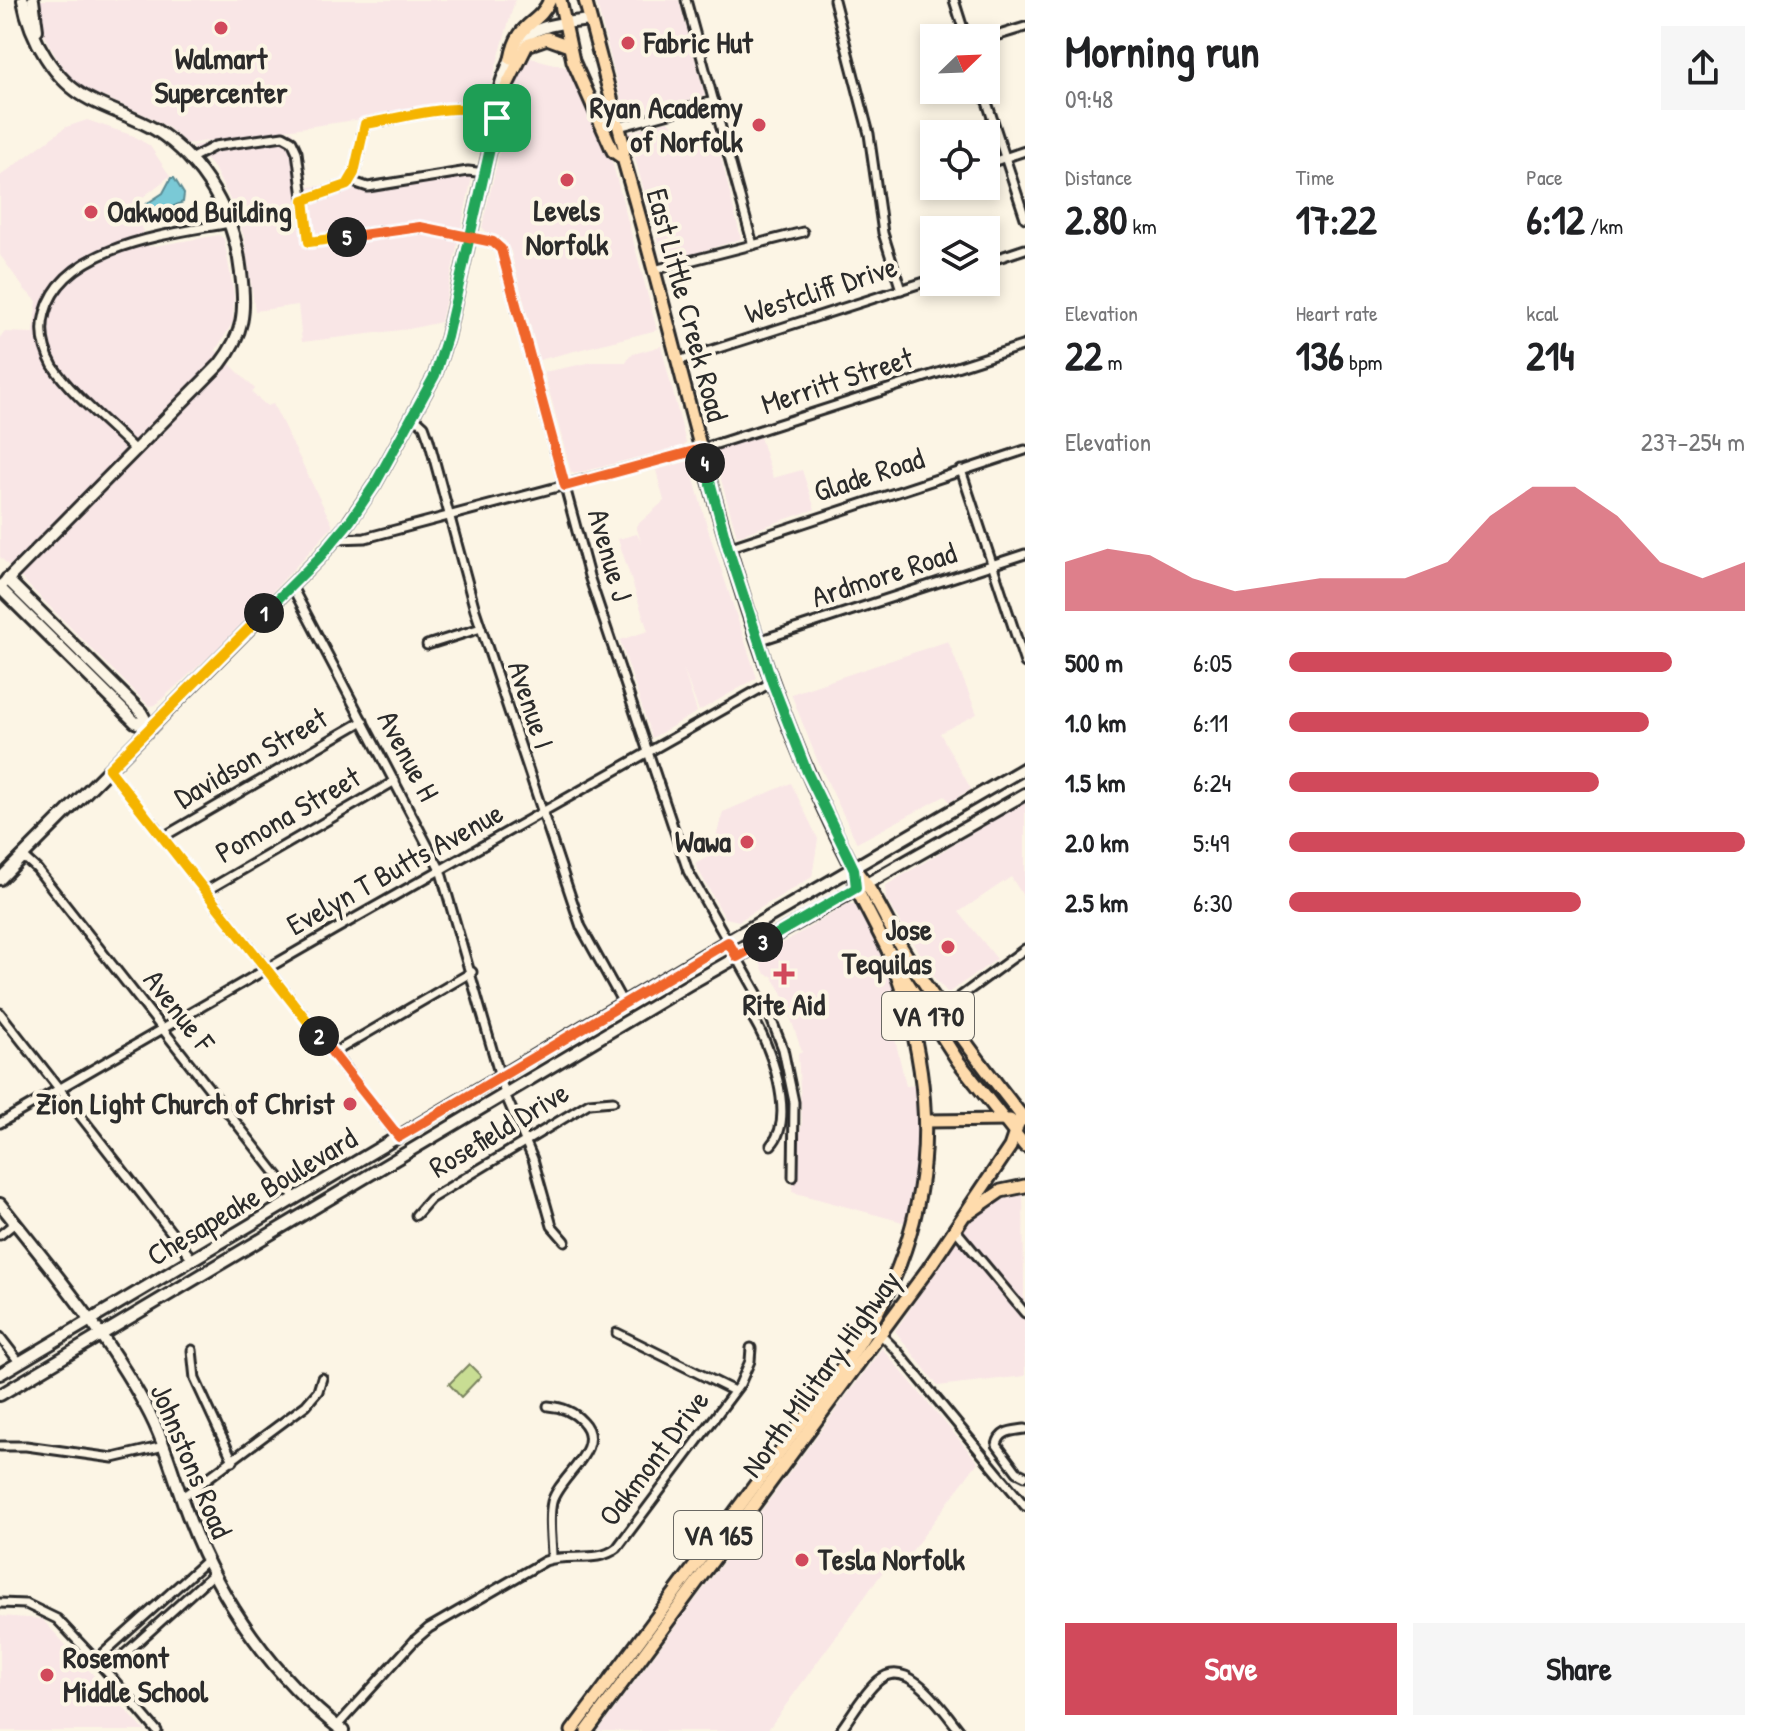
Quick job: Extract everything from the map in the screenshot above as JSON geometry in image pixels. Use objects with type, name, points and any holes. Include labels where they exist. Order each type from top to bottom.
[{"type":"main road","points":[[23,0],[39,44],[57,73],[80,94],[153,129],[190,159],[212,189],[229,223],[238,251],[243,283],[243,317],[239,336],[220,364],[2,582],[141,712],[150,728]]},
{"type":"main road","points":[[33,0],[39,44]]},
{"type":"main road","points":[[511,59],[513,44],[520,30],[544,11],[550,0]]},
{"type":"main road","name":"East Little Creek Road","points":[[560,0],[569,46],[580,78],[613,151],[623,158]]},
{"type":"main road","name":"East Little Creek Road","points":[[585,0],[624,147],[623,158],[728,548],[772,682],[804,764],[888,950],[937,1032],[1025,1146]]},
{"type":"main road","points":[[502,95],[500,87],[521,40],[533,31],[590,20]]},
{"type":"main road","points":[[0,879],[336,539],[368,495],[441,360],[502,95],[527,45],[547,38],[569,46]]},
{"type":"main road","name":"Chesapeake Boulevard","points":[[0,1374],[1025,768]]},
{"type":"main road","name":"Chesapeake Boulevard","points":[[0,1395],[737,957],[1025,794]]},
{"type":"main road","name":"East Little Creek Road","points":[[861,886],[942,1010],[1024,1115]]},
{"type":"main road","name":"North Military Highway","points":[[572,1731],[828,1388],[871,1325],[893,1282],[905,1251],[918,1198],[926,1121],[916,1039],[888,950]]},
{"type":"main road","points":[[926,1121],[1005,1122],[1024,1115]]},
{"type":"main road","name":"North Military Highway","points":[[587,1731],[881,1334],[999,1165],[1024,1115]]},
{"type":"main road","points":[[924,1162],[934,1135],[956,1121]]},
{"type":"main road","points":[[954,1228],[992,1195],[1025,1186]]},
{"type":"main road","name":"Johnstons Road","points":[[0,1204],[102,1336],[147,1408],[213,1574],[262,1649],[306,1699],[340,1729]]},
{"type":"street","points":[[686,0],[753,245]]},
{"type":"street","points":[[834,0],[869,134],[883,233],[901,290]]},
{"type":"street","points":[[954,0],[962,24]]},
{"type":"street","points":[[1000,35],[1025,27]]},
{"type":"street","points":[[618,127],[714,101]]},
{"type":"street","points":[[988,104],[1025,218]]},
{"type":"street","points":[[190,159],[215,146],[274,136],[289,138],[297,152],[304,200],[347,185],[354,173],[365,124],[462,109],[481,108],[498,113]]},
{"type":"street","points":[[1000,159],[1025,151]]},
{"type":"street","points":[[350,181],[368,187],[468,171],[485,173]]},
{"type":"street","name":"Avenue J","points":[[304,200],[309,242],[413,227],[493,242],[504,254],[589,576],[688,871],[779,1037],[792,1083],[795,1120],[793,1177]]},
{"type":"street","points":[[135,450],[52,364],[43,330],[50,299],[72,272],[118,247],[229,223]]},
{"type":"street","points":[[654,270],[803,232]]},
{"type":"street","points":[[1000,257],[1025,249]]},
{"type":"street","name":"Westcliff Drive","points":[[678,361],[920,284]]},
{"type":"street","name":"Merritt Street","points":[[336,539],[365,538],[701,449],[1025,345]]},
{"type":"street","name":"Avenue I","points":[[413,416],[424,426],[481,628],[581,927],[623,1003]]},
{"type":"street","name":"Glade Road","points":[[728,548],[1025,450]]},
{"type":"street","points":[[961,470],[1025,663]]},
{"type":"street","name":"Ardmore Road","points":[[758,641],[1025,554]]},
{"type":"street","name":"Avenue H","points":[[291,585],[440,869],[505,1094],[526,1141],[552,1226],[565,1241]]},
{"type":"street","points":[[427,645],[481,628]]},
{"type":"street","name":"Evelyn T Butts Avenue","points":[[0,1123],[266,968],[772,682]]},
{"type":"street","name":"Davidson Street","points":[[163,837],[363,721]]},
{"type":"street","points":[[109,769],[399,1137]]},
{"type":"street","name":"Pomona Street","points":[[206,891],[395,781]]},
{"type":"street","name":"Avenue F","points":[[21,859],[31,862],[296,1199]]},
{"type":"street","points":[[942,1010],[1025,949]]},
{"type":"street","points":[[333,1053],[472,972]]},
{"type":"street","points":[[763,1003],[751,1015],[765,1039],[777,1084],[781,1125],[771,1145]]},
{"type":"street","points":[[0,1013],[194,1260]]},
{"type":"street","name":"Rosefield Drive","points":[[416,1215],[430,1199],[589,1103],[613,1101]]},
{"type":"street","points":[[0,1235],[15,1223]]},
{"type":"street","points":[[954,1228],[1025,1313]]},
{"type":"street","points":[[871,1325],[1025,1506]]},
{"type":"street","points":[[617,1333],[734,1391]]},
{"type":"street","points":[[0,1337],[20,1363]]},
{"type":"street","name":"Oakmont Drive","points":[[340,1729],[415,1640],[429,1628],[552,1558],[599,1556],[617,1548],[746,1374],[751,1348]]},
{"type":"street","points":[[192,1350],[195,1379],[233,1461]]},
{"type":"street","points":[[181,1498],[306,1405],[318,1391],[322,1378]]},
{"type":"street","points":[[548,1406],[564,1409],[580,1418],[590,1436],[588,1449],[553,1501],[552,1558]]},
{"type":"street","points":[[1025,1429],[1004,1432],[997,1445],[1017,1472],[1025,1476]]},
{"type":"street","points":[[0,1446],[26,1446],[113,1458],[164,1446]]},
{"type":"street","points":[[96,1660],[207,1560]]},
{"type":"street","points":[[106,1671],[213,1574]]},
{"type":"street","points":[[0,1603],[26,1604],[48,1613],[96,1660],[157,1731]]},
{"type":"street","points":[[840,1731],[877,1681],[895,1674],[918,1682],[960,1731]]},
{"type":"shaded area","points":[[38,0],[515,0],[485,105],[474,103],[187,144],[150,117],[85,89],[72,79],[44,35]]},
{"type":"shaded area","points":[[596,0],[679,0],[705,96],[626,118]]},
{"type":"shaded area","points":[[532,58],[569,68],[613,165],[657,330],[539,360],[511,252],[505,241],[488,234],[482,227],[516,81],[522,64]]},
{"type":"shaded area","points":[[87,120],[134,136],[150,146],[170,176],[129,208],[142,229],[148,247],[219,235],[224,239],[234,295],[233,322],[216,350],[255,389],[252,393],[267,406],[273,404],[333,526],[228,640],[155,705],[149,706],[0,557],[0,337],[5,332],[33,333],[37,301],[25,290],[0,255],[0,176],[66,127]]},
{"type":"shaded area","points":[[668,121],[685,136],[714,128],[741,239],[664,263],[628,133]]},
{"type":"shaded area","points":[[292,131],[301,146],[308,187],[474,168],[441,322],[302,342],[298,305],[255,311],[244,237],[235,210],[214,168],[191,146]]},
{"type":"shaded area","points":[[661,346],[686,443],[574,474],[571,472],[544,372],[593,362],[626,362],[630,355]]},
{"type":"shaded area","points":[[760,437],[773,478],[802,470],[815,509],[737,536],[713,451]]},
{"type":"shaded area","points":[[689,461],[757,678],[699,711],[683,668],[697,712],[652,738],[620,640],[648,631],[618,539],[637,534],[641,542],[636,526],[664,501],[656,470]]},
{"type":"shaded area","points":[[948,641],[977,714],[940,733],[971,789],[950,802],[945,796],[857,843],[818,762],[791,694]]},
{"type":"shaded area","points":[[791,783],[818,839],[812,877],[739,921],[725,918],[695,864],[711,855],[723,812]]},
{"type":"shaded area","points":[[1025,801],[1025,899],[1011,877],[959,912],[997,959],[948,993],[935,979],[886,899],[885,886]]},
{"type":"shaded area","points":[[848,904],[854,904],[875,941],[905,1017],[891,1022],[906,1086],[918,1085],[919,1155],[910,1224],[792,1192],[802,1121],[798,1054],[802,1052],[782,992],[772,976],[765,974],[758,958]]},
{"type":"shaded area","points":[[1023,1190],[1025,1376],[938,1386],[895,1331],[967,1225],[1000,1198]]},
{"type":"shaded area","points":[[882,1348],[978,1462],[894,1575],[885,1569],[767,1731],[598,1731]]},
{"type":"shaded area","name":"Rosemont Middle School","points":[[0,1616],[42,1619],[145,1731],[0,1731]]},
{"type":"green space","points":[[469,1364],[481,1376],[461,1397],[449,1384]]},
{"type":"water","points":[[171,178],[184,194],[183,202],[159,213],[137,215],[137,210],[163,193]]},
{"type":"place","name":"Walmart Supercenter","points":[[221,28]]},
{"type":"place","name":"Fabric Hut","points":[[628,43]]},
{"type":"place","name":"Ryan Academy of Norfolk","points":[[759,125]]},
{"type":"place","name":"Levels Norfolk","points":[[567,180]]},
{"type":"place","name":"Oakwood Building","points":[[91,212]]},
{"type":"place","name":"Wawa","points":[[747,842]]},
{"type":"place","name":"Jose Tequilas","points":[[948,947]]},
{"type":"place","name":"Rite Aid","points":[[784,974]]},
{"type":"place","name":"Zion Light Church of Christ","points":[[350,1104]]},
{"type":"place","name":"Tesla Norfolk","points":[[802,1560]]},
{"type":"place","name":"Rosemont Middle School","points":[[47,1675]]},
{"type":"route","points":[[497,118],[470,238],[441,360],[375,484],[347,525],[319,558],[109,769],[399,1137],[728,942],[737,957],[856,888],[854,869],[807,772],[772,682],[728,548],[701,449],[565,486],[504,254],[497,245],[493,242],[470,238],[420,227],[309,242],[304,200],[347,185],[354,173],[365,124],[481,108],[498,113],[497,118]]}]
